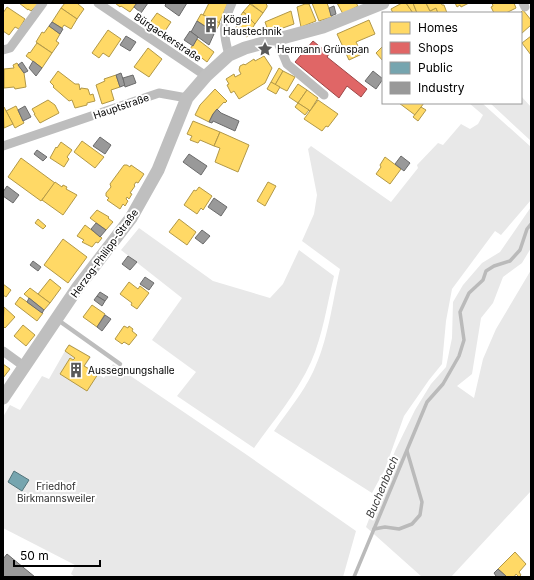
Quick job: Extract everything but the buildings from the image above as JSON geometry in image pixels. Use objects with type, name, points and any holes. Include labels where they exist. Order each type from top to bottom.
[{"type":"street","points":[[3,50],[10,48],[43,3]]},
{"type":"street","name":"Bürgackerstraße","points":[[98,3],[206,76]]},
{"type":"street","points":[[229,55],[224,36],[224,26],[232,3]]},
{"type":"street","points":[[187,98],[206,76],[229,55],[245,48],[323,27],[374,5]]},
{"type":"street","points":[[277,40],[287,64],[324,95]]},
{"type":"street","name":"Hauptstraße","points":[[3,146],[159,93],[187,98]]},
{"type":"street","name":"Herzog-Philipp-Straße","points":[[3,398],[78,287],[131,218],[158,170],[187,98]]},
{"type":"street","points":[[3,351],[25,367]]},
{"type":"lane","points":[[57,319],[120,364]]},
{"type":"green space","points":[[522,97],[531,107],[531,141],[491,104],[522,104]]},
{"type":"green space","points":[[470,104],[483,104],[531,147],[531,200],[501,235],[495,231],[452,289],[446,321],[442,364],[404,416],[385,469],[372,493],[274,431],[305,387],[318,360],[326,335],[340,269],[302,241],[314,214],[317,195],[308,149],[311,146],[391,202],[418,168],[417,165],[438,143],[443,145],[461,124],[470,129],[478,124],[483,115]]},
{"type":"green space","points":[[531,207],[531,248],[522,263],[503,277],[493,303],[481,318],[472,374],[457,386],[474,398],[483,359],[496,329],[531,270],[531,491],[451,577],[422,577],[366,527],[395,451],[415,410],[431,384],[446,367],[452,338],[453,302],[463,285],[482,263],[500,252]]},
{"type":"green space","points":[[139,228],[213,281],[270,298],[283,284],[299,250],[334,276],[322,330],[311,362],[299,385],[254,448],[177,396],[196,372],[152,340],[182,298],[121,250]]},
{"type":"green space","name":"Friedhof Birkmannsweiler","points":[[69,344],[91,357],[85,366],[104,378],[113,364],[356,531],[343,577],[75,577],[71,574],[75,565],[3,528],[3,417],[10,405],[20,410],[42,376],[49,379]]},
{"type":"waterway","name":"Buchenbach","points":[[354,577],[427,402],[443,384],[459,356],[464,340],[460,312],[469,293],[483,280],[486,271],[494,266],[510,261],[520,250],[527,229],[531,224]]},
{"type":"waterway","name":"Buchenbach","points":[[374,529],[385,527],[399,529],[412,524],[420,515],[422,502],[407,451]]},
{"type":"place","name":"Kögel Haustechnik","points":[[211,25]]},
{"type":"place","name":"Hermann Grünspan","points":[[265,49]]},
{"type":"place","name":"Aussegnungshalle","points":[[76,370]]}]
